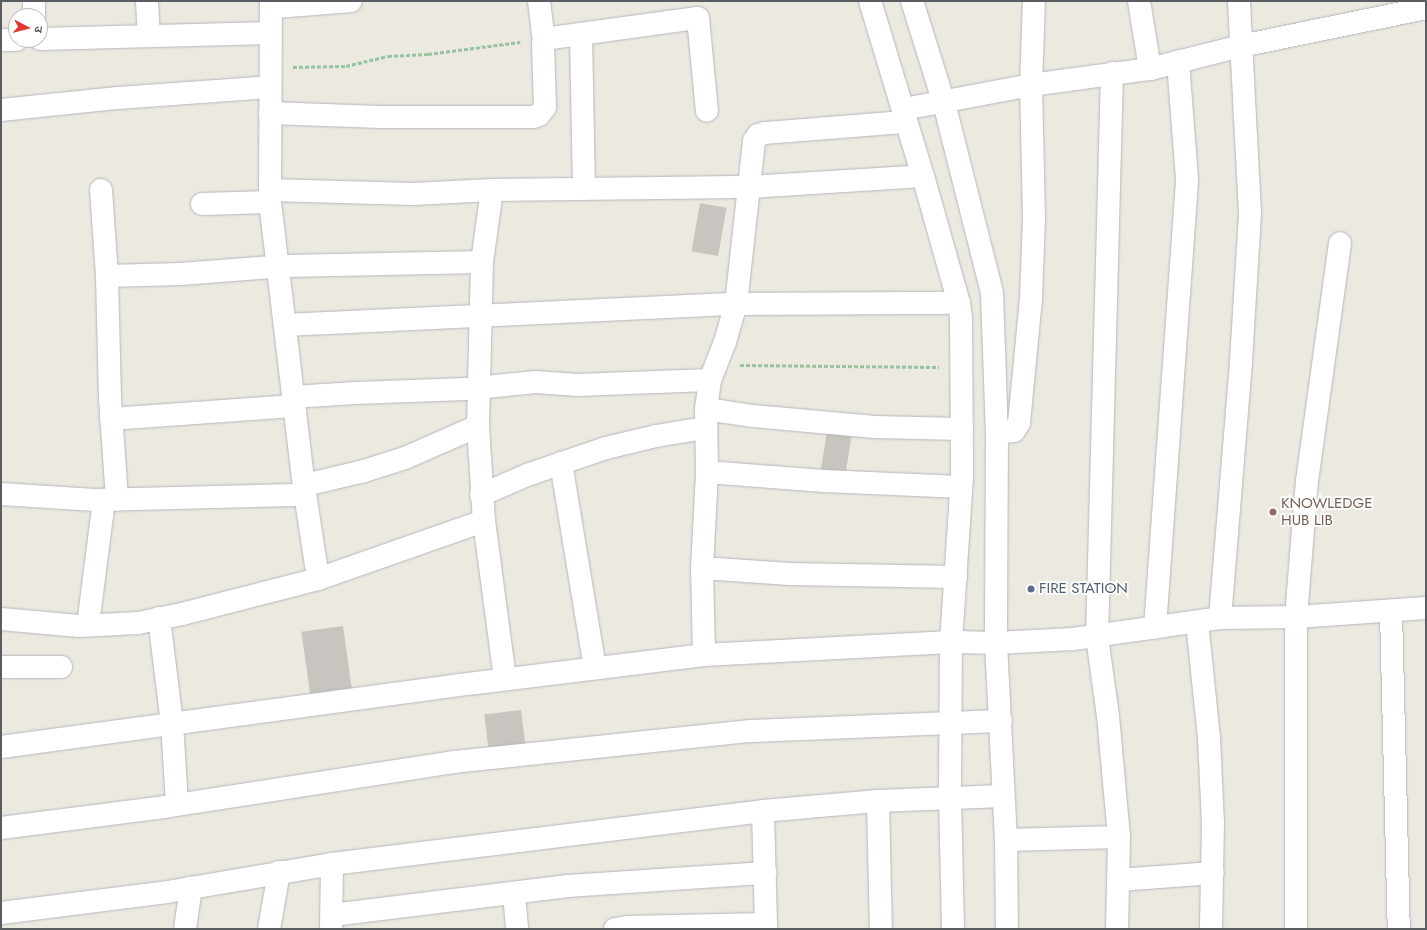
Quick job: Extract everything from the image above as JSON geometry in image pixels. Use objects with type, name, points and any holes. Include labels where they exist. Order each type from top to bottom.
[{"type":"street","points":[[147,1],[149,35]]},
{"type":"street","points":[[318,579],[293,401],[270,196],[271,3],[278,7],[351,1]]},
{"type":"street","points":[[270,113],[380,117],[533,117],[539,115],[545,107],[542,45],[544,39],[539,1]]},
{"type":"street","points":[[870,1],[924,176],[959,303],[961,318],[961,487],[951,642],[952,722],[950,797],[953,929]]},
{"type":"street","points":[[912,1],[944,102],[992,293],[997,433],[996,643],[1006,840],[1007,929]]},
{"type":"street","points":[[997,433],[1011,432],[1018,428],[1031,299],[1034,217],[1031,85],[1034,1]]},
{"type":"street","points":[[1139,1],[1150,69]]},
{"type":"street","points":[[1220,618],[1241,361],[1250,212],[1238,1]]},
{"type":"street","points":[[704,655],[702,568],[707,472],[706,419],[714,371],[736,304],[750,187],[752,147],[758,135],[905,116],[944,102],[1031,85],[1150,69],[1241,46],[1426,8]]},
{"type":"street","points":[[544,39],[698,18],[707,111]]},
{"type":"street","points":[[48,39],[270,33]]},
{"type":"street","points":[[581,34],[584,189]]},
{"type":"street","points":[[1155,628],[1187,179],[1178,61]]},
{"type":"street","points":[[1112,73],[1106,374],[1097,637],[1108,716],[1119,837],[1117,929]]},
{"type":"street","points":[[1,110],[118,98],[270,79]]},
{"type":"street","points":[[202,204],[270,196],[413,194],[492,190],[750,187],[924,176]]},
{"type":"street","points":[[88,625],[110,500],[111,419],[107,276],[102,190]]},
{"type":"street","points":[[492,190],[482,262],[478,426],[481,495],[505,679]]},
{"type":"street","points":[[1296,929],[1296,617],[1307,481],[1340,243]]},
{"type":"street","points":[[107,276],[180,274],[278,266],[482,262]]},
{"type":"street","points":[[285,325],[736,304],[959,303]]},
{"type":"street","points":[[111,419],[293,401],[478,388],[536,382],[577,385],[714,371]]},
{"type":"street","points":[[481,495],[527,475],[561,463],[606,448],[656,436],[706,419],[753,416],[875,427],[962,429]]},
{"type":"street","points":[[305,491],[305,485],[364,471],[405,458],[478,426]]},
{"type":"street","points":[[561,463],[595,668]]},
{"type":"street","points":[[707,472],[824,481],[961,487]]},
{"type":"street","points":[[1,494],[110,500],[305,491]]},
{"type":"street","points":[[1,619],[36,624],[88,625],[138,622],[159,618],[235,601],[318,579],[484,521]]},
{"type":"street","points":[[702,568],[790,574],[956,577]]},
{"type":"street","points":[[1,747],[505,679],[704,655],[951,642],[996,643],[1097,637],[1220,618],[1296,617],[1426,608]]},
{"type":"street","points":[[1391,611],[1399,929]]},
{"type":"street","points":[[159,618],[172,724],[177,804]]},
{"type":"street","points":[[1197,622],[1209,738],[1213,873],[1211,929]]},
{"type":"street","points":[[1,667],[61,667]]},
{"type":"street","points":[[1,828],[177,804],[454,762],[751,731],[1001,721]]},
{"type":"street","points":[[1,913],[128,898],[332,864],[763,811],[878,801],[1003,796]]},
{"type":"street","points":[[878,801],[880,929]]},
{"type":"street","points":[[615,929],[627,927],[766,926],[766,873],[763,811]]},
{"type":"street","points":[[1006,840],[1119,837]]},
{"type":"street","points":[[332,864],[332,922],[514,894],[627,881],[766,873]]},
{"type":"street","points":[[269,929],[279,872]]},
{"type":"street","points":[[1119,880],[1213,873]]},
{"type":"street","points":[[185,929],[191,887]]},
{"type":"street","points":[[514,894],[518,929]]},
{"type":"path","points":[[270,79],[294,67],[346,66],[388,56],[428,54],[544,39]]},
{"type":"path","points":[[714,371],[742,365],[961,368]]},
{"type":"building","points":[[700,203],[727,208],[718,256],[691,251]]},
{"type":"building","points":[[827,431],[852,435],[845,478],[820,474]]},
{"type":"building","points":[[343,626],[352,688],[310,694],[301,632]]},
{"type":"building","points":[[521,710],[526,748],[489,752],[484,715]]},
{"type":"place","name":"KNOWLEDGE HUB LIB","points":[[1273,512]]},
{"type":"place","name":"FIRE STATION","points":[[1031,589]]}]
